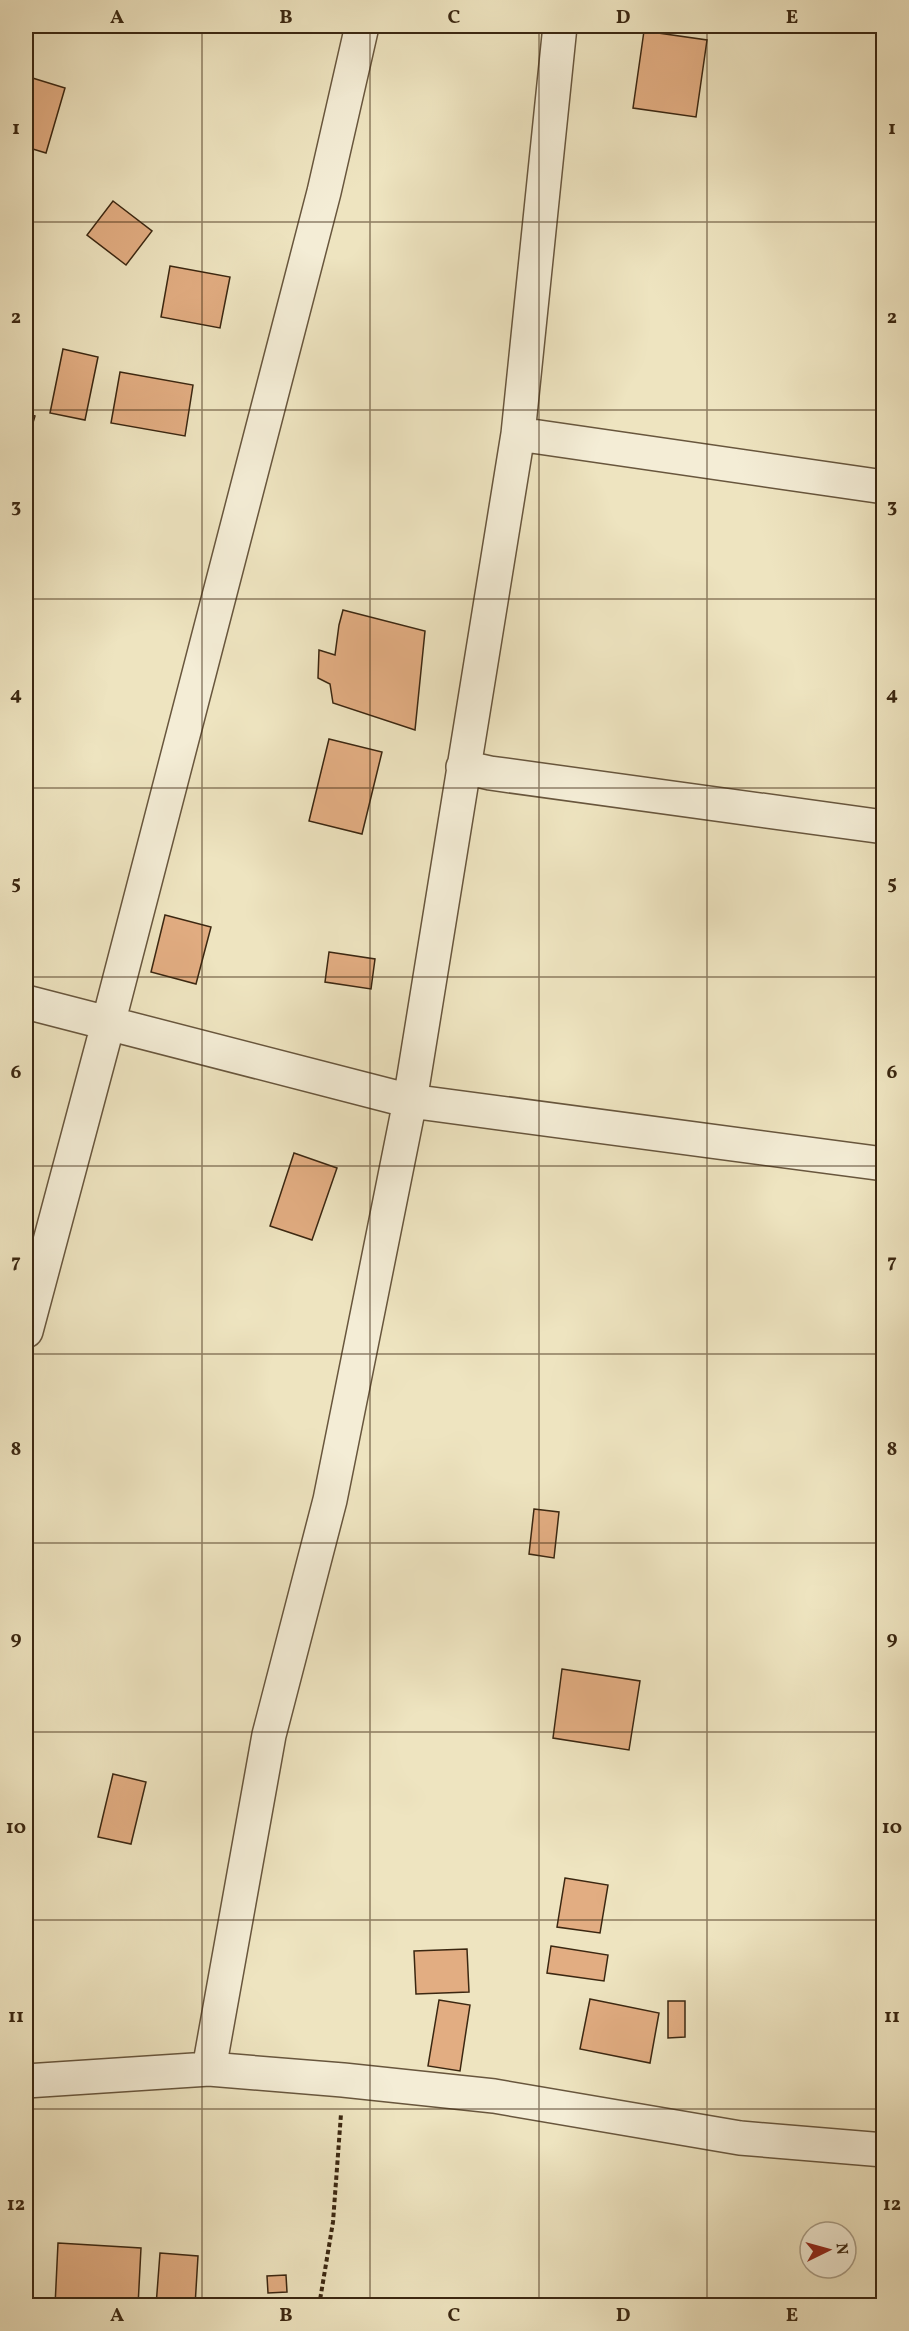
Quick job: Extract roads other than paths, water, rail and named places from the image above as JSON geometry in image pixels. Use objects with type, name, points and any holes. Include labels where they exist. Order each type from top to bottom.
[{"type":"street","points":[[26,1331],[324,192],[362,26]]},
{"type":"street","points":[[209,2069],[269,1735],[330,1500],[410,1101],[518,434],[560,26]]},
{"type":"street","points":[[518,434],[884,487]]},
{"type":"street","points":[[463,767],[490,773],[884,827]]},
{"type":"street","points":[[26,1002],[410,1101],[884,1164]]},
{"type":"street","points":[[26,2081],[209,2069],[494,2096],[740,2138],[884,2150]]}]
